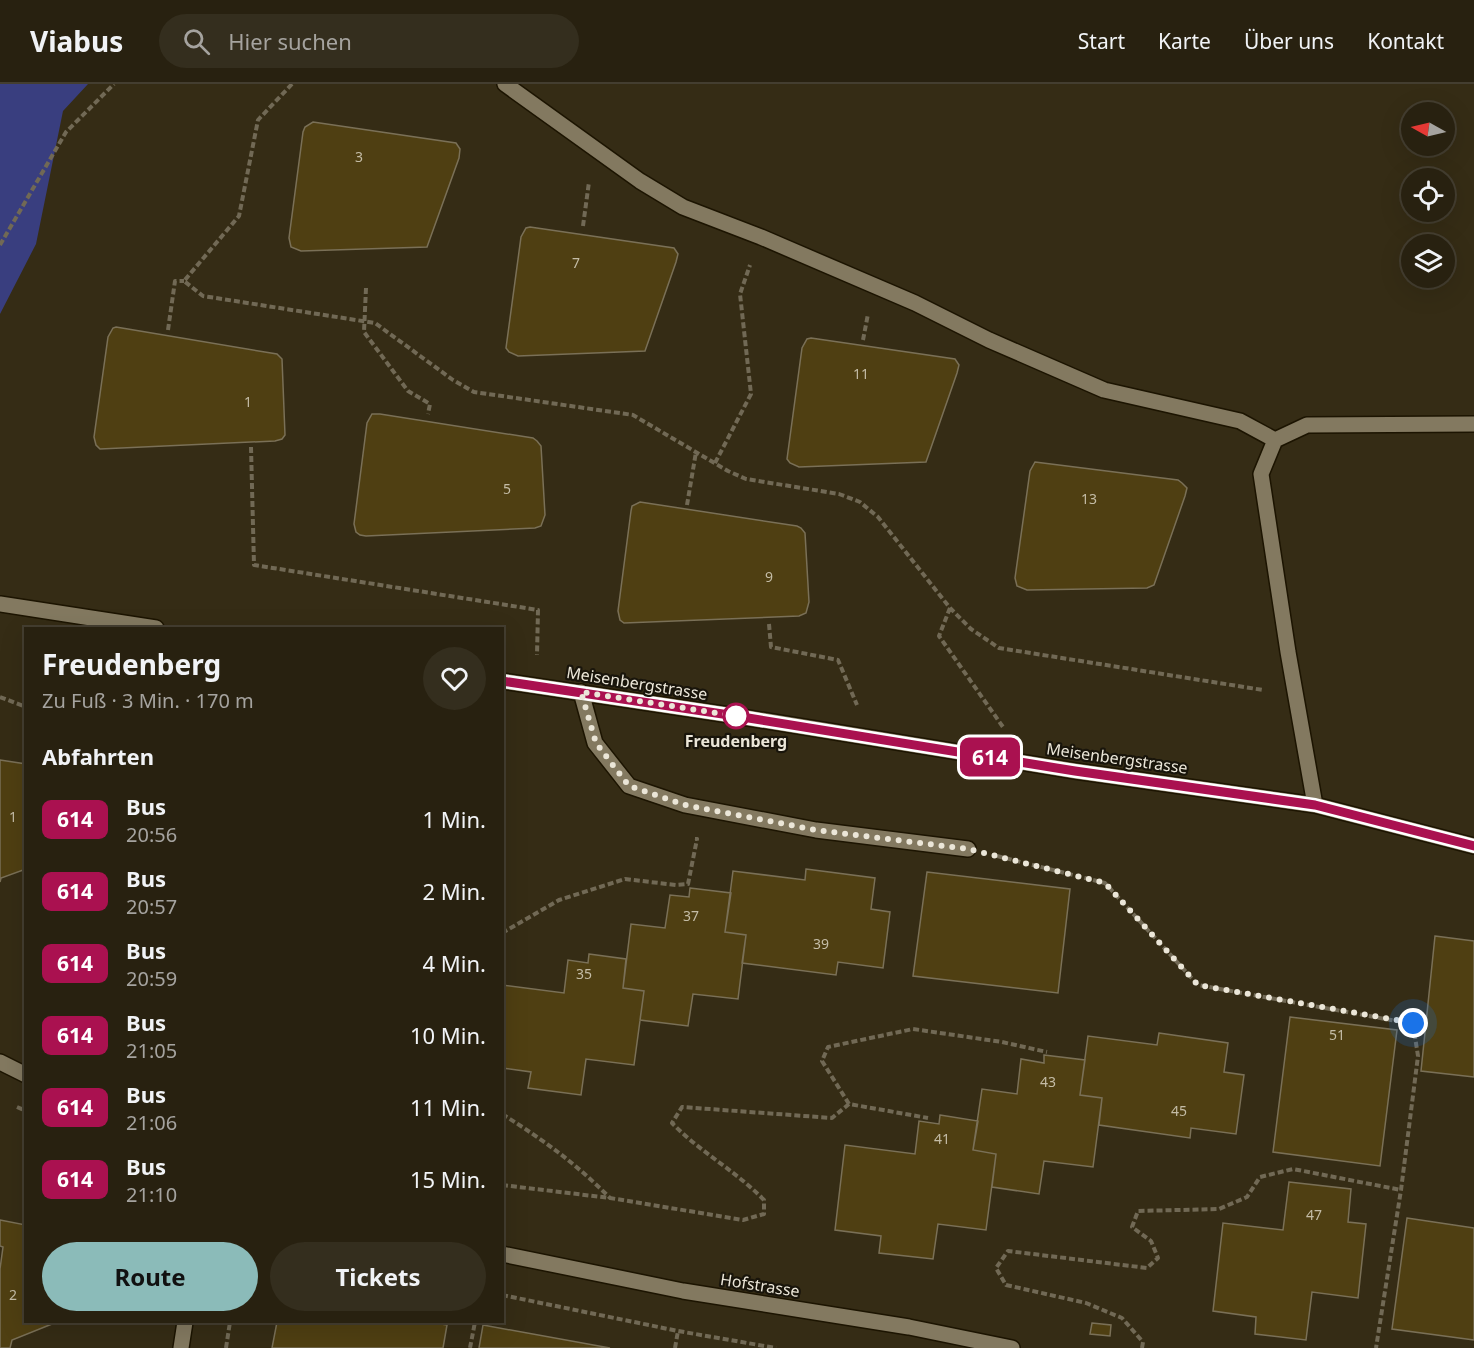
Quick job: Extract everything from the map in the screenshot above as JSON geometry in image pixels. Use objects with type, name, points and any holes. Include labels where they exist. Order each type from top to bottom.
[{"type":"street","points":[[505,84],[640,181],[683,207],[761,237],[915,303],[989,340],[1104,390],[1240,421],[1275,440]]},
{"type":"street","points":[[1315,805],[1261,474],[1275,440],[1307,426],[1474,424]]},
{"type":"street","points":[[0,604],[150,627]]},
{"type":"street","name":"Meisenbergstrasse","points":[[504,681],[1021,762],[1315,805],[1474,846]]},
{"type":"street","points":[[581,692],[596,743],[629,786],[685,805],[794,826],[968,849]]},
{"type":"street","points":[[0,1062],[24,1074]]},
{"type":"street","name":"Hofstrasse","points":[[504,1254],[683,1291],[909,1327],[1012,1348]]},
{"type":"street","points":[[181,1348],[185,1323]]},
{"type":"path","points":[[0,245],[66,132],[114,84]]},
{"type":"path","points":[[184,281],[239,216],[258,120],[292,84]]},
{"type":"path","points":[[583,226],[594,148]]},
{"type":"path","points":[[715,463],[751,394],[740,294],[761,237]]},
{"type":"path","points":[[168,330],[175,281],[184,281],[203,296],[375,323],[453,380],[474,392],[633,415],[746,479],[839,494],[860,502],[878,517],[950,608],[971,629],[999,648],[1296,696]]},
{"type":"path","points":[[366,288],[364,332],[408,391],[429,404],[428,414]]},
{"type":"path","points":[[251,447],[254,565],[538,610],[536,686]]},
{"type":"path","points":[[687,505],[696,452]]},
{"type":"path","points":[[950,608],[939,636],[1003,726],[1021,762]]},
{"type":"path","points":[[770,624],[771,647],[838,660],[871,738]]},
{"type":"path","points":[[0,697],[24,706]]},
{"type":"path","points":[[504,932],[559,900],[624,879],[676,885],[688,884],[697,839],[687,837]]},
{"type":"path","points":[[968,849],[1105,883],[1198,985],[1413,1023],[1418,1056],[1401,1190],[1376,1348]]},
{"type":"path","points":[[928,1118],[849,1104],[822,1061],[828,1047],[913,1029],[1002,1042],[1047,1052]]},
{"type":"path","points":[[504,1185],[610,1198],[744,1220],[764,1214],[764,1200],[750,1186],[689,1141],[672,1123],[682,1107],[832,1118],[849,1104]]},
{"type":"path","points":[[504,1115],[544,1140],[571,1161],[610,1198]]},
{"type":"path","points":[[1142,1348],[1143,1342],[1122,1318],[1086,1303],[1006,1285],[996,1268],[1008,1251],[1147,1268],[1158,1258],[1151,1240],[1132,1227],[1138,1211],[1219,1209],[1247,1197],[1260,1177],[1293,1169],[1401,1190]]},
{"type":"path","points":[[504,1295],[678,1331],[776,1348]]},
{"type":"path","points":[[226,1348],[230,1323]]},
{"type":"path","points":[[470,1348],[475,1323]]},
{"type":"path","points":[[675,1348],[678,1331]]},
{"type":"shaded area","points":[[0,84],[88,84],[63,111],[36,244],[0,314]]},
{"type":"building","points":[[313,122],[456,143],[460,149],[459,158],[427,247],[301,251],[291,247],[289,238],[303,132],[305,127]]},
{"type":"building","points":[[526,228],[674,248],[678,254],[676,262],[645,351],[518,356],[509,352],[506,348],[521,237]]},
{"type":"building","points":[[116,327],[277,354],[282,359],[285,435],[282,439],[275,441],[100,449],[94,437],[108,337]]},
{"type":"building","points":[[807,339],[955,359],[959,365],[957,373],[926,462],[799,467],[790,463],[787,459],[802,348]]},
{"type":"building","points":[[372,414],[533,438],[541,446],[545,515],[541,526],[360,535],[356,532],[354,524],[367,423]]},
{"type":"building","points":[[1035,462],[1178,480],[1187,488],[1154,585],[1147,588],[1027,590],[1017,586],[1015,578],[1030,471]]},
{"type":"building","points":[[640,502],[801,528],[805,533],[809,602],[806,613],[799,616],[624,623],[620,620],[618,611],[631,511],[632,506]]},
{"type":"building","points":[[0,760],[24,764],[24,870],[1,878],[0,882]]},
{"type":"building","points":[[806,869],[875,878],[871,909],[890,912],[883,968],[838,962],[836,975],[742,963],[746,935],[725,932],[733,871],[805,880]]},
{"type":"building","points":[[927,872],[1070,889],[1058,993],[913,976]]},
{"type":"building","points":[[690,888],[731,893],[725,932],[746,935],[738,999],[693,994],[688,1026],[640,1020],[644,991],[623,988],[631,924],[665,928],[670,895],[689,897]]},
{"type":"building","points":[[1435,936],[1474,941],[1474,1077],[1421,1071]]},
{"type":"building","points":[[589,954],[626,959],[623,988],[644,991],[634,1065],[586,1059],[581,1095],[528,1088],[531,1072],[504,1068],[504,985],[564,993],[568,960],[588,963]]},
{"type":"building","points":[[1290,1017],[1397,1030],[1380,1166],[1273,1152]]},
{"type":"building","points":[[1159,1033],[1228,1043],[1224,1072],[1244,1075],[1236,1134],[1191,1128],[1190,1138],[1099,1125],[1102,1098],[1080,1095],[1088,1036],[1157,1045]]},
{"type":"building","points":[[1044,1055],[1085,1060],[1080,1095],[1102,1098],[1093,1167],[1044,1161],[1039,1194],[992,1187],[996,1154],[973,1150],[982,1089],[1017,1094],[1021,1059],[1044,1063]]},
{"type":"building","points":[[940,1115],[978,1121],[973,1150],[996,1154],[986,1230],[938,1224],[933,1259],[879,1253],[881,1236],[835,1230],[845,1145],[915,1154],[919,1121],[939,1124]]},
{"type":"building","points":[[1289,1182],[1351,1189],[1348,1222],[1366,1224],[1358,1298],[1312,1292],[1306,1340],[1255,1334],[1256,1317],[1213,1311],[1223,1223],[1283,1230]]},
{"type":"building","points":[[1407,1218],[1474,1228],[1474,1340],[1392,1329]]},
{"type":"building","points":[[0,1220],[24,1225],[24,1323],[54,1323],[12,1340],[10,1348],[0,1348],[0,1269],[3,1247],[0,1246]]},
{"type":"building","points":[[277,1323],[435,1323],[447,1325],[443,1348],[272,1348]]},
{"type":"building","points":[[1092,1323],[1111,1325],[1110,1336],[1090,1334]]},
{"type":"building","points":[[483,1325],[610,1348],[479,1348]]},
{"type":"bus line","name":"614","points":[[504,681],[1075,771],[1315,805],[1474,846]]},
{"type":"place","name":"Freudenberg","points":[[736,716]]},
{"type":"route","points":[[736,716],[581,692],[596,743],[629,786],[685,805],[816,830],[968,849],[1105,883],[1198,985],[1413,1023]]}]
